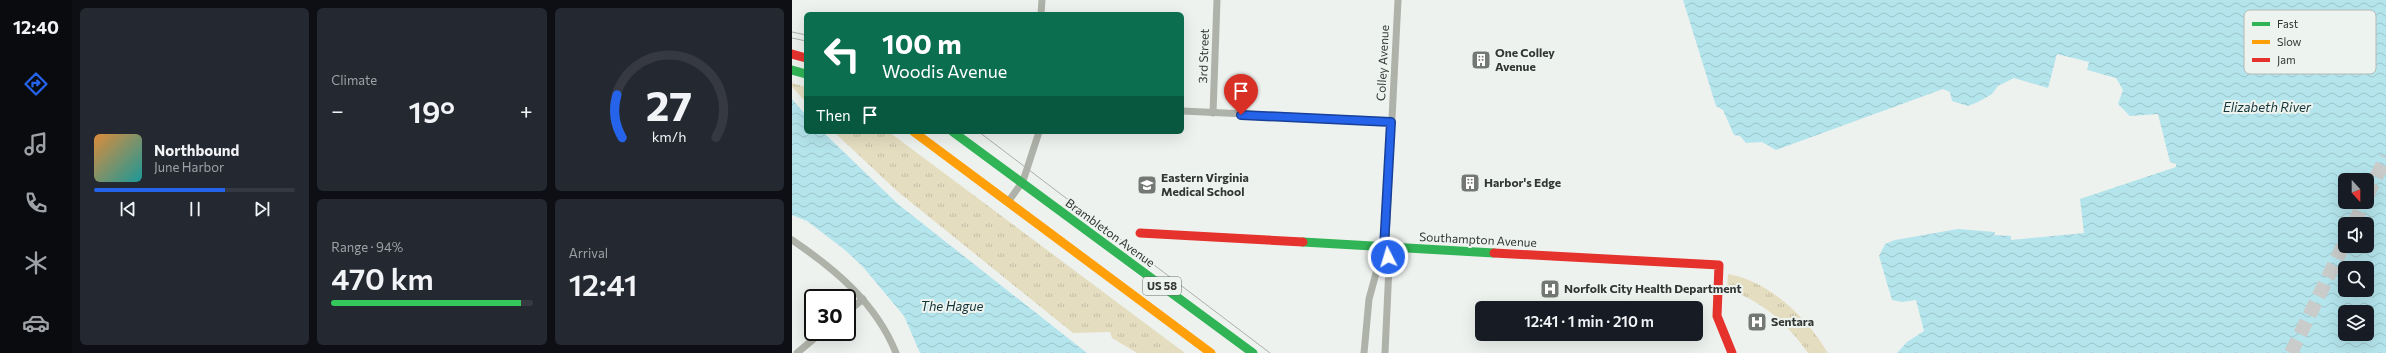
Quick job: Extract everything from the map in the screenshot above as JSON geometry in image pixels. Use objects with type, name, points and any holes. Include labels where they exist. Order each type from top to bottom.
[{"type":"main road","points":[[792,54],[804,57]]},
{"type":"main road","points":[[792,70],[804,73]]},
{"type":"main road","name":"US 58","points":[[917,134],[1211,353]]},
{"type":"main road","name":"Brambleton Avenue","points":[[956,134],[1253,353]]},
{"type":"main road","name":"Southampton Avenue","points":[[1140,233],[1718,270],[1717,316],[1732,353]]},
{"type":"street","points":[[1041,12],[1042,0]]},
{"type":"street","name":"3rd Street","points":[[1213,113],[1216,0]]},
{"type":"street","name":"Colley Avenue","points":[[1385,353],[1389,266],[1384,248],[1398,0]]},
{"type":"street","points":[[1184,111],[1391,122]]},
{"type":"street","points":[[1008,202],[1022,183],[1038,134]]},
{"type":"street","points":[[792,240],[825,262],[863,298],[890,338],[896,353]]},
{"type":"street","name":"Colley Avenue","points":[[1364,353],[1370,299],[1377,265],[1384,248]]},
{"type":"street","points":[[856,304],[863,298]]},
{"type":"street","points":[[797,353],[811,341]]},
{"type":"green space","points":[[792,83],[804,86],[804,100],[792,87]]},
{"type":"green space","points":[[836,134],[892,134],[1185,353],[1137,353],[1112,338],[1110,332],[1073,333],[897,191]]},
{"type":"green space","points":[[1728,274],[1744,278],[1759,285],[1786,303],[1809,327],[1828,353],[1808,353],[1800,342],[1773,314],[1740,294],[1727,289]]},
{"type":"water","name":"Elizabeth River","points":[[1683,0],[2386,0],[2386,353],[1897,353],[1907,342],[1924,331],[1916,300],[1902,302],[1892,300],[1879,256],[1885,244],[1895,240],[1958,229],[1995,232],[1994,235],[2011,236],[2011,240],[2084,233],[2080,199],[2176,167],[2176,164],[2170,162],[2158,114],[2130,116],[2118,104],[2123,90],[2116,78],[2087,70],[2089,62],[2057,54],[2048,88],[2014,78],[1998,86],[1992,94],[1968,106],[1952,101],[1950,92],[1943,89],[1776,150],[1762,142],[1746,143],[1740,136],[1734,135],[1723,110],[1716,106]]},
{"type":"water","name":"The Hague","points":[[792,99],[804,113],[804,134],[825,134],[899,205],[1087,353],[920,353],[904,316],[863,267],[845,250],[807,221],[792,215]]},
{"type":"tunnel","points":[[2374,182],[2386,157]]},
{"type":"tunnel","points":[[2357,217],[2361,209]]},
{"type":"tunnel","points":[[2291,353],[2340,253]]},
{"type":"tram line","points":[[792,32],[804,35]]},
{"type":"tram line","points":[[792,38],[804,41]]},
{"type":"tram line","points":[[982,134],[1270,353]]},
{"type":"traffic: fast","points":[[792,70],[804,73]]},
{"type":"traffic: fast","points":[[956,134],[1253,353]]},
{"type":"traffic: fast","points":[[1303,242],[1494,253]]},
{"type":"traffic: slow","points":[[917,134],[1211,353]]},
{"type":"traffic: jam","points":[[792,54],[804,57]]},
{"type":"traffic: jam","points":[[1140,233],[1303,242]]},
{"type":"traffic: jam","points":[[1494,253],[1719,265],[1717,316],[1732,353]]},
{"type":"place","name":"One Colley Avenue","points":[[1481,60]]},
{"type":"place","name":"Harbor's Edge","points":[[1470,183]]},
{"type":"place","name":"Eastern Virginia Medical School","points":[[1147,185]]},
{"type":"place","name":"Norfolk City Health Department","points":[[1550,289]]},
{"type":"place","name":"Sentara","points":[[1757,322]]},
{"type":"route","points":[[1241,115],[1391,122],[1386,237],[1384,248],[1388,257]]}]
